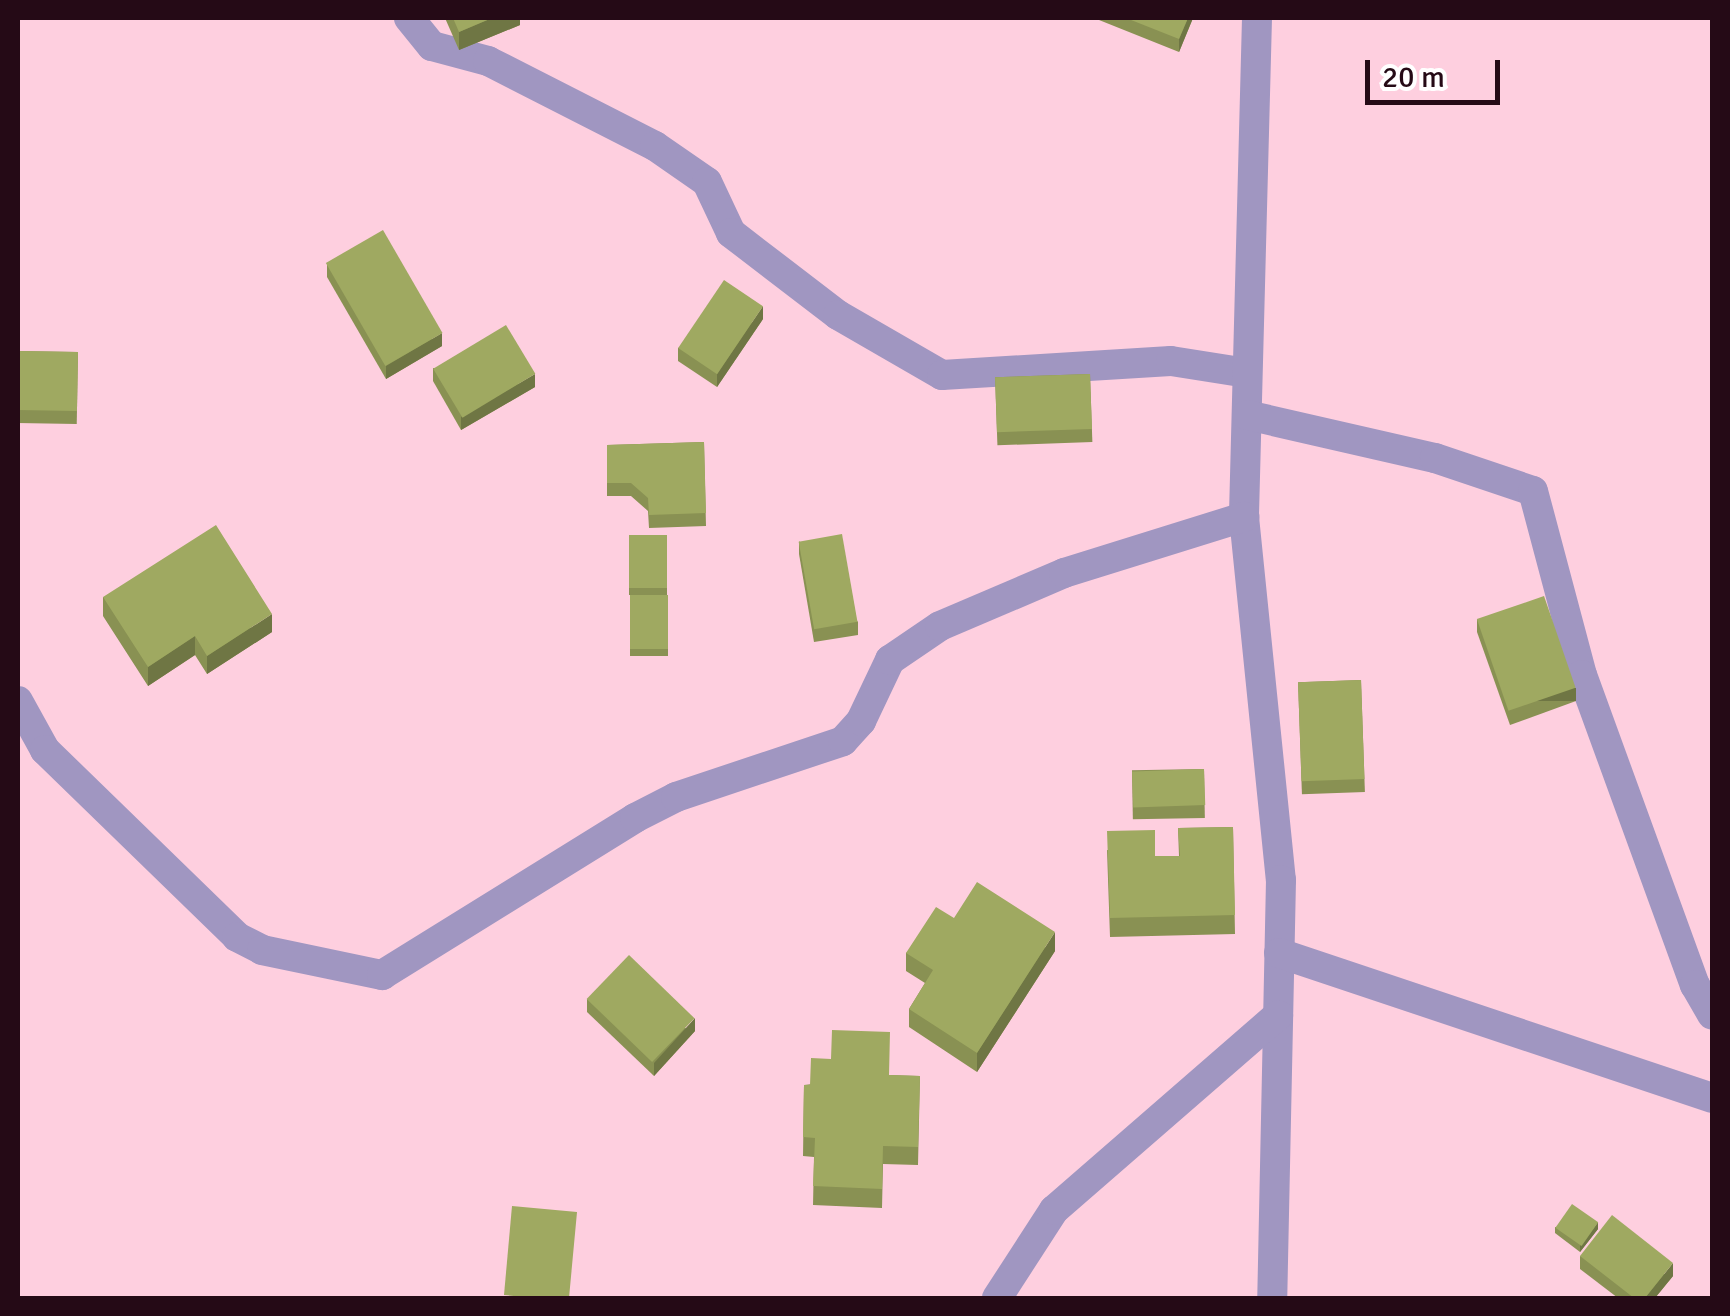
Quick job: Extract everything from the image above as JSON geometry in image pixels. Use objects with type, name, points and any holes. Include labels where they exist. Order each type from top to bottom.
[{"type":"street","points":[[409,18],[432,46],[488,61],[655,146],[707,182],[731,233],[838,315],[942,375],[1172,361],[1247,373]]},
{"type":"street","points":[[1256,18],[1244,517],[1281,880],[1272,1298]]},
{"type":"street","points":[[1246,415],[1435,458],[1533,491],[1582,675],[1695,985],[1712,1015]]},
{"type":"street","points":[[18,701],[45,750],[236,937],[262,950],[382,975],[662,804],[843,741],[861,721],[890,660],[940,626],[1064,573],[1244,517]]},
{"type":"street","points":[[1279,953],[1712,1098]]},
{"type":"street","points":[[997,1298],[1054,1210],[1278,1015]]},
{"type":"building","points":[[453,18],[492,18],[459,32]]},
{"type":"building","points":[[1126,18],[1188,18],[1179,39]]},
{"type":"building","points":[[383,230],[442,333],[385,366],[326,263]]},
{"type":"building","points":[[724,280],[763,306],[717,374],[678,348]]},
{"type":"building","points":[[506,325],[535,374],[462,418],[433,369]]},
{"type":"building","points":[[18,351],[78,352],[77,411],[18,410]]},
{"type":"building","points":[[1090,374],[1092,429],[997,432],[995,377]]},
{"type":"building","points":[[704,442],[706,513],[649,515],[648,498],[631,483],[607,483],[607,445]]},
{"type":"building","points":[[216,525],[272,614],[207,656],[195,636],[148,667],[103,597]]},
{"type":"building","points":[[842,534],[857,622],[814,629],[799,542]]},
{"type":"building","points":[[629,535],[667,535],[667,588],[629,588]]},
{"type":"building","points":[[630,595],[668,595],[668,649],[630,649]]},
{"type":"building","points":[[1544,596],[1576,688],[1508,711],[1477,619]]},
{"type":"building","points":[[1361,680],[1364,779],[1301,781],[1298,682]]},
{"type":"building","points":[[1204,769],[1205,805],[1133,807],[1132,772]]},
{"type":"building","points":[[1233,827],[1235,915],[1110,918],[1107,831],[1155,830],[1155,856],[1180,856],[1178,828]]},
{"type":"building","points":[[977,882],[1055,932],[977,1053],[909,1009],[933,970],[906,953],[936,907],[954,918]]},
{"type":"building","points":[[629,955],[694,1018],[652,1062],[587,999]]},
{"type":"building","points":[[832,1030],[890,1032],[889,1075],[920,1076],[918,1147],[883,1146],[882,1189],[813,1186],[815,1138],[803,1137],[804,1085],[810,1085],[811,1058],[831,1059]]},
{"type":"building","points":[[1572,1204],[1598,1222],[1582,1246],[1555,1228]]},
{"type":"building","points":[[512,1206],[577,1212],[569,1298],[504,1295]]},
{"type":"building","points":[[1612,1215],[1673,1263],[1645,1298],[1634,1298],[1580,1256]]}]
